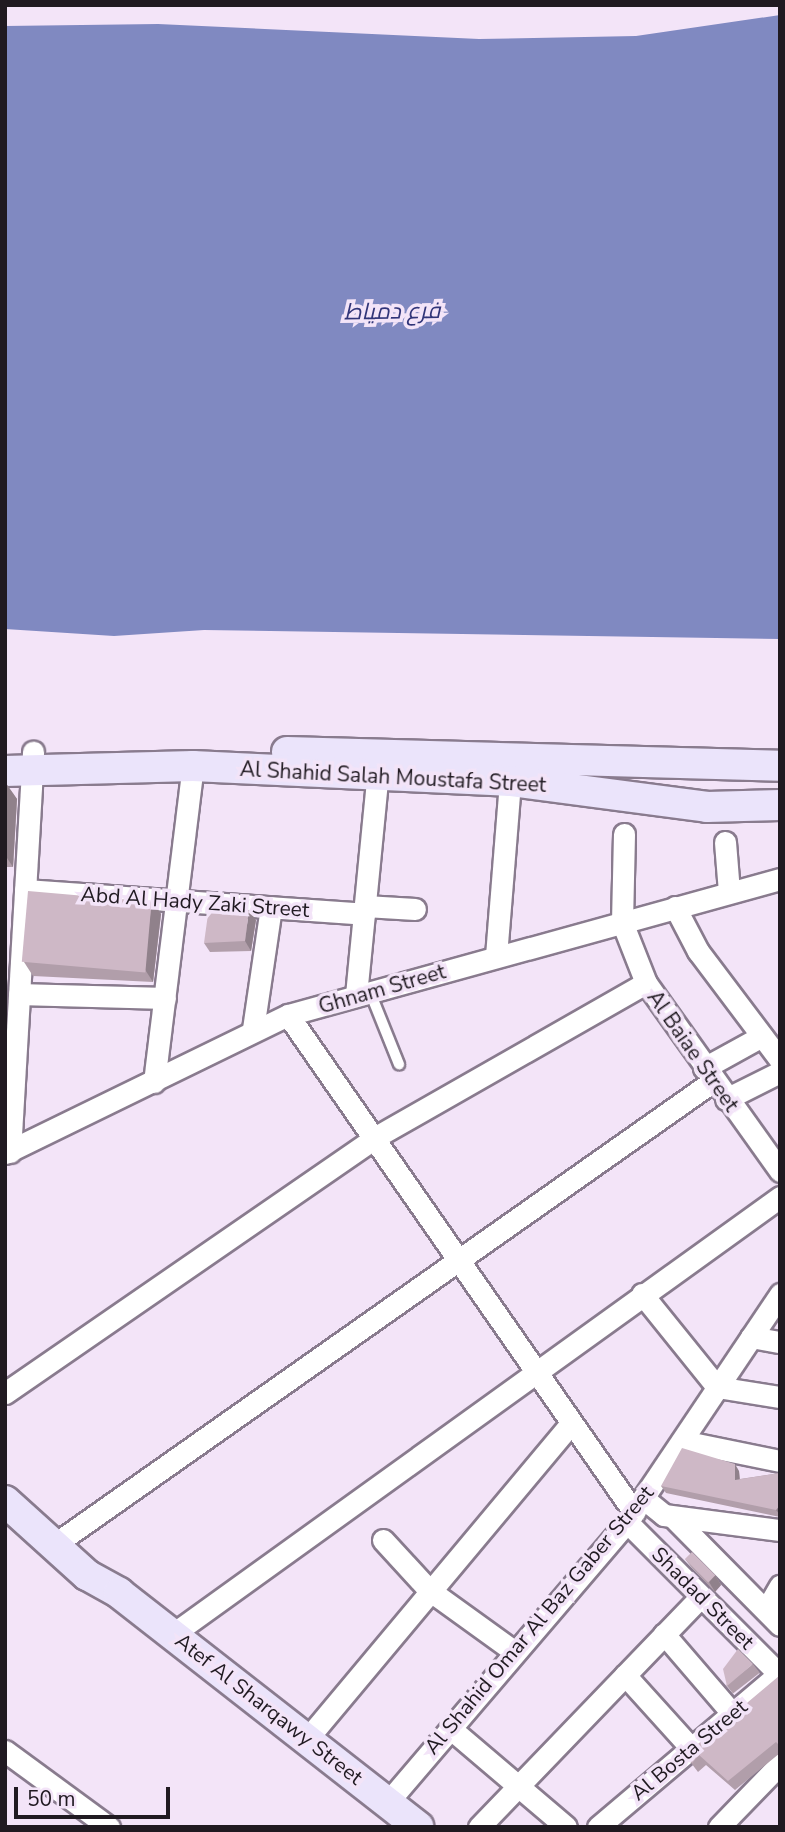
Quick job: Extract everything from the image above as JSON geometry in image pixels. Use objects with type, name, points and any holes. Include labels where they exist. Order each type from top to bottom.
[{"type":"main road","name":"Al Shahid Salah Moustafa Street","points":[[19,761],[194,749],[780,766]]},
{"type":"main road","name":"Al Shahid Salah Moustafa Street","points":[[19,761],[193,766],[377,779],[510,781],[707,807],[780,805]]},
{"type":"main road","name":"Atef Al Sharqawy Street","points":[[5,1485],[65,1537],[119,1593]]},
{"type":"main road","name":"Atef Al Sharqawy Street","points":[[5,1501],[88,1575],[119,1593],[173,1634],[418,1827]]},
{"type":"street","points":[[7,1153],[9,1090],[19,994],[25,890],[19,761]]},
{"type":"street","points":[[154,1082],[193,766]]},
{"type":"street","points":[[363,993],[365,910],[377,779]]},
{"type":"street","points":[[496,956],[510,781]]},
{"type":"street","points":[[622,922],[624,834]]},
{"type":"street","points":[[725,842],[729,892]]},
{"type":"street","name":"Ghnam Street","points":[[7,1153],[154,1082],[253,1029],[288,1016],[780,879]]},
{"type":"street","name":"Abd Al Hady Zaki Street","points":[[25,890],[271,907],[415,909]]},
{"type":"street","points":[[253,1029],[271,907]]},
{"type":"street","points":[[675,907],[698,951],[780,1060]]},
{"type":"street","name":"Al Baiae Street","points":[[622,922],[646,983],[708,1075],[780,1171]]},
{"type":"street","points":[[5,1393],[374,1138],[646,983]]},
{"type":"street","points":[[19,994],[165,998]]},
{"type":"street","points":[[288,1016],[635,1511],[780,1530]]},
{"type":"street","points":[[65,1537],[457,1259],[762,1035]]},
{"type":"street","points":[[726,1099],[780,1072]]},
{"type":"street","points":[[173,1634],[535,1370],[780,1197]]},
{"type":"street","points":[[642,1294],[717,1387],[780,1397]]},
{"type":"street","name":"Al Shahid Omar Al Baz Gaber Street","points":[[387,1803],[635,1511],[780,1294]]},
{"type":"street","points":[[751,1337],[780,1342]]},
{"type":"street","points":[[307,1739],[571,1423]]},
{"type":"street","points":[[682,1441],[780,1461]]},
{"type":"street","name":"Shadad Street","points":[[635,1511],[701,1596],[779,1673]]},
{"type":"street","points":[[673,1517],[773,1617]]},
{"type":"street","points":[[383,1540],[429,1590],[515,1652]]},
{"type":"street","points":[[773,1617],[780,1586]]},
{"type":"street","points":[[479,1827],[701,1596]]},
{"type":"street","points":[[664,1634],[732,1713]]},
{"type":"street","name":"Al Bosta Street","points":[[598,1827],[779,1673]]},
{"type":"street","points":[[625,1675],[691,1748]]},
{"type":"street","points":[[451,1729],[566,1827]]},
{"type":"street","points":[[5,1751],[109,1827]]},
{"type":"street","points":[[719,1827],[780,1764]]},
{"type":"lane","points":[[363,993],[399,1064]]},
{"type":"water","name":"فرع دمياط","points":[[780,15],[780,639],[204,630],[114,636],[5,629],[5,26],[158,24],[479,39],[636,36]]},
{"type":"building","points":[[28,891],[152,902],[145,973],[22,962]]},
{"type":"building","points":[[209,907],[249,910],[245,941],[204,943]]},
{"type":"building","points":[[682,1448],[735,1464],[735,1480],[780,1473],[780,1505],[776,1510],[661,1486]]},
{"type":"building","points":[[692,1552],[715,1575],[708,1582],[685,1559]]},
{"type":"building","points":[[738,1649],[753,1664],[727,1686],[723,1669]]},
{"type":"building","points":[[779,1676],[780,1746],[776,1742],[728,1781],[699,1755],[692,1763],[685,1755]]}]
